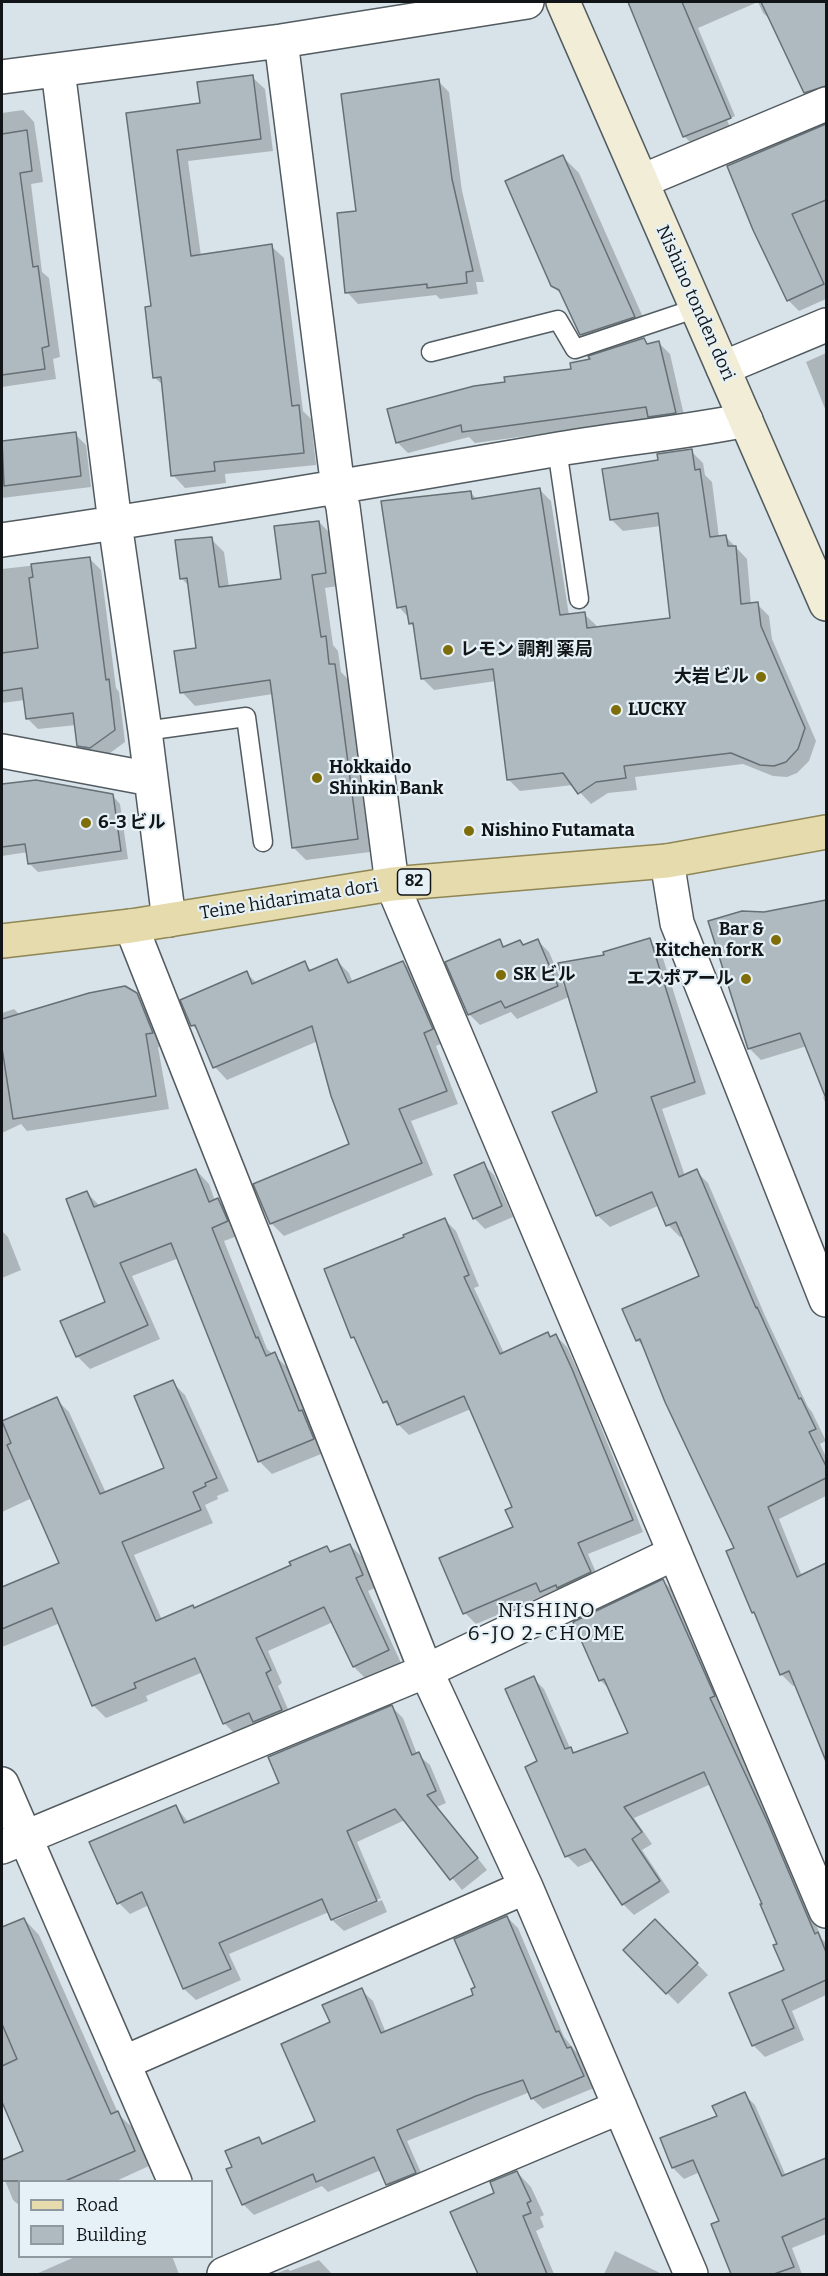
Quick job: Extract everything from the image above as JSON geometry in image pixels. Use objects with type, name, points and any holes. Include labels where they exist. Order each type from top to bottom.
[{"type":"main road","name":"Teine hidarimata dori","points":[[2,941],[131,926],[392,884],[667,861],[826,832]]},
{"type":"street","points":[[2,77],[282,40],[527,2]]},
{"type":"street","name":"Nishino tonden dori","points":[[563,2],[826,604]]},
{"type":"street","points":[[282,40],[338,488],[343,507],[392,884],[826,1911]]},
{"type":"street","points":[[58,70],[169,920]]},
{"type":"street","points":[[642,181],[826,104]]},
{"type":"street","points":[[723,368],[826,325]]},
{"type":"street","points":[[2,540],[116,524],[557,449],[703,429],[746,420]]},
{"type":"street","points":[[2,751],[151,779]]},
{"type":"street","points":[[667,861],[677,923],[826,1300]]},
{"type":"street","points":[[131,926],[426,1671],[526,1887],[691,2274]]},
{"type":"street","points":[[13,1842],[426,1671],[675,1553]]},
{"type":"street","points":[[2,1784],[13,1842],[123,2063],[175,2180]]},
{"type":"street","points":[[123,2063],[526,1887]]},
{"type":"street","points":[[224,2274],[620,2107]]},
{"type":"street","points":[[208,2258],[215,2274]]},
{"type":"lane","points":[[431,352],[558,320],[575,350],[697,308]]},
{"type":"lane","points":[[557,449],[579,599]]},
{"type":"lane","points":[[145,730],[246,717],[263,842]]},
{"type":"building","points":[[628,2],[682,2],[731,118],[683,137]]},
{"type":"building","points":[[761,2],[826,2],[826,86],[804,93]]},
{"type":"building","points":[[253,75],[261,139],[177,150],[191,256],[272,244],[292,406],[299,405],[304,453],[214,462],[215,471],[171,476],[161,377],[153,378],[145,307],[151,306],[126,113],[200,103],[197,82]]},
{"type":"building","points":[[439,79],[452,179],[473,271],[466,272],[467,283],[427,288],[427,284],[345,293],[337,213],[356,211],[341,94]]},
{"type":"building","points":[[826,124],[826,200],[792,214],[824,284],[787,301],[753,230],[727,166]]},
{"type":"building","points":[[27,130],[32,171],[20,173],[33,267],[38,266],[49,346],[42,348],[45,369],[2,375],[2,134]]},
{"type":"building","points":[[563,155],[635,317],[580,335],[559,290],[551,286],[505,181]]},
{"type":"building","points":[[644,338],[647,344],[659,341],[676,413],[648,417],[646,407],[462,432],[461,425],[396,443],[387,409],[474,386],[505,382],[504,377],[571,369],[570,363],[590,359],[588,356]]},
{"type":"building","points":[[76,432],[81,476],[4,486],[2,441]]},
{"type":"building","points":[[692,449],[695,470],[700,469],[710,537],[726,535],[728,546],[736,546],[741,604],[758,602],[761,626],[805,728],[798,749],[786,762],[774,766],[760,765],[731,753],[624,766],[626,778],[596,782],[578,794],[563,773],[507,780],[493,669],[421,679],[413,623],[409,624],[406,606],[397,608],[381,501],[471,491],[472,499],[540,488],[560,615],[585,612],[587,628],[670,618],[658,513],[610,520],[602,469],[658,460],[657,454]]},
{"type":"building","points":[[319,521],[326,573],[312,575],[321,637],[326,636],[329,664],[335,664],[358,839],[292,848],[270,680],[180,693],[174,651],[196,648],[187,578],[180,579],[175,540],[212,537],[219,587],[281,579],[274,526]]},
{"type":"building","points":[[90,557],[115,730],[90,748],[77,746],[73,713],[26,719],[22,688],[2,691],[2,653],[38,648],[29,578],[33,577],[31,564]]},
{"type":"building","points":[[36,780],[113,794],[121,851],[28,864],[25,844],[2,847],[2,784]]},
{"type":"building","points":[[826,900],[825,1096],[800,1033],[748,1049],[708,921],[742,911],[764,912]]},
{"type":"building","points":[[650,938],[695,1082],[651,1097],[679,1177],[697,1169],[756,1308],[799,1399],[801,1398],[816,1429],[809,1432],[826,1466],[826,1478],[768,1507],[797,1577],[826,1563],[826,1761],[789,1671],[780,1675],[754,1612],[752,1613],[726,1551],[734,1548],[665,1402],[640,1339],[636,1341],[622,1309],[699,1276],[676,1222],[666,1226],[652,1192],[596,1216],[552,1112],[597,1092],[558,963],[604,955],[603,952]]},
{"type":"building","name":"SK ビル","points":[[500,939],[503,947],[520,940],[523,945],[538,939],[558,986],[505,1008],[501,1001],[468,1015],[445,962]]},
{"type":"building","points":[[337,959],[348,983],[403,961],[433,1029],[424,1033],[447,1091],[399,1109],[422,1163],[270,1224],[253,1184],[349,1144],[331,1096],[312,1026],[213,1068],[195,1025],[191,1026],[180,1000],[247,971],[252,984],[305,961],[309,971]]},
{"type":"building","points":[[125,986],[137,993],[153,1033],[146,1034],[156,1096],[13,1119],[2,1048],[2,1019],[89,993]]},
{"type":"building","points":[[484,1162],[502,1206],[473,1219],[454,1175]]},
{"type":"building","points":[[196,1169],[209,1202],[218,1198],[228,1221],[212,1228],[256,1338],[258,1337],[266,1356],[275,1352],[299,1411],[302,1410],[314,1439],[258,1462],[171,1243],[120,1263],[148,1325],[76,1357],[60,1321],[105,1302],[66,1199],[87,1191],[94,1207]]},
{"type":"building","points":[[445,1218],[469,1275],[464,1277],[500,1354],[548,1332],[550,1337],[556,1334],[633,1520],[578,1543],[591,1572],[557,1588],[556,1585],[540,1592],[536,1583],[463,1614],[439,1558],[513,1527],[505,1510],[512,1507],[464,1396],[397,1425],[387,1401],[383,1403],[354,1337],[351,1338],[324,1269]]},
{"type":"building","points":[[173,1380],[217,1478],[193,1492],[201,1510],[122,1542],[156,1621],[193,1605],[194,1608],[291,1565],[289,1562],[327,1546],[330,1552],[350,1544],[363,1575],[356,1578],[389,1650],[353,1667],[324,1607],[256,1638],[271,1670],[266,1673],[282,1710],[253,1722],[249,1713],[223,1724],[195,1658],[134,1683],[136,1688],[92,1706],[52,1608],[2,1629],[2,1587],[59,1563],[7,1445],[11,1443],[2,1421],[57,1397],[100,1494],[164,1468],[134,1396]]},
{"type":"building","points":[[663,1579],[715,1696],[710,1698],[768,1823],[815,1934],[818,1932],[826,1952],[826,1980],[782,2000],[794,2028],[752,2046],[729,1993],[784,1970],[773,1945],[777,1944],[760,1904],[762,1904],[704,1772],[624,1807],[642,1832],[632,1839],[660,1881],[622,1905],[585,1849],[565,1857],[525,1767],[537,1761],[505,1689],[534,1676],[565,1749],[571,1747],[573,1753],[628,1733],[604,1679],[599,1681],[573,1622]]},
{"type":"building","points":[[392,1705],[412,1755],[419,1752],[436,1791],[427,1795],[478,1858],[450,1880],[395,1809],[347,1831],[377,1901],[331,1920],[322,1899],[219,1943],[231,1969],[183,1989],[142,1892],[117,1904],[89,1842],[176,1805],[184,1823],[279,1783],[268,1757]]},
{"type":"building","points":[[507,1916],[556,2032],[559,2031],[567,2048],[571,2047],[584,2076],[531,2099],[523,2080],[476,2096],[397,2130],[416,2173],[386,2185],[374,2157],[316,2182],[313,2174],[242,2205],[226,2169],[232,2167],[225,2151],[259,2137],[262,2144],[315,2121],[281,2044],[330,2022],[322,2005],[362,1988],[381,2033],[473,1995],[471,1989],[475,1987],[454,1939]]},
{"type":"building","points":[[24,1918],[111,2114],[118,2111],[135,2151],[67,2180],[2,2181],[2,2160],[23,2151],[2,2102],[2,2066],[17,2059],[2,2024],[2,1927]]},
{"type":"building","points":[[655,1919],[698,1963],[666,1994],[623,1950]]},
{"type":"building","points":[[745,2092],[782,2176],[826,2158],[826,2218],[782,2237],[794,2267],[774,2274],[731,2274],[711,2224],[719,2221],[693,2160],[672,2168],[660,2138],[717,2116],[712,2106]]},
{"type":"building","points":[[517,2171],[531,2201],[527,2203],[531,2213],[523,2216],[547,2274],[478,2274],[450,2212],[494,2193],[490,2182]]},
{"type":"place","name":"レモン 調剤 薬局","points":[[448,650]]},
{"type":"place","name":"大岩 ビル","points":[[761,677]]},
{"type":"place","name":"LUCKY","points":[[616,710]]},
{"type":"place","name":"Hokkaido Shinkin Bank","points":[[317,778]]},
{"type":"place","name":"6-3 ビル","points":[[86,823]]},
{"type":"place","name":"Nishino Futamata","points":[[469,831]]},
{"type":"place","name":"Bar & Kitchen forK","points":[[776,940]]},
{"type":"place","name":"SK ビル","points":[[501,975]]},
{"type":"place","name":"エスポアール","points":[[746,979]]},
{"type":"district","name":"NISHINO 6-JO 2-CHOME","points":[[547,1622]]}]
